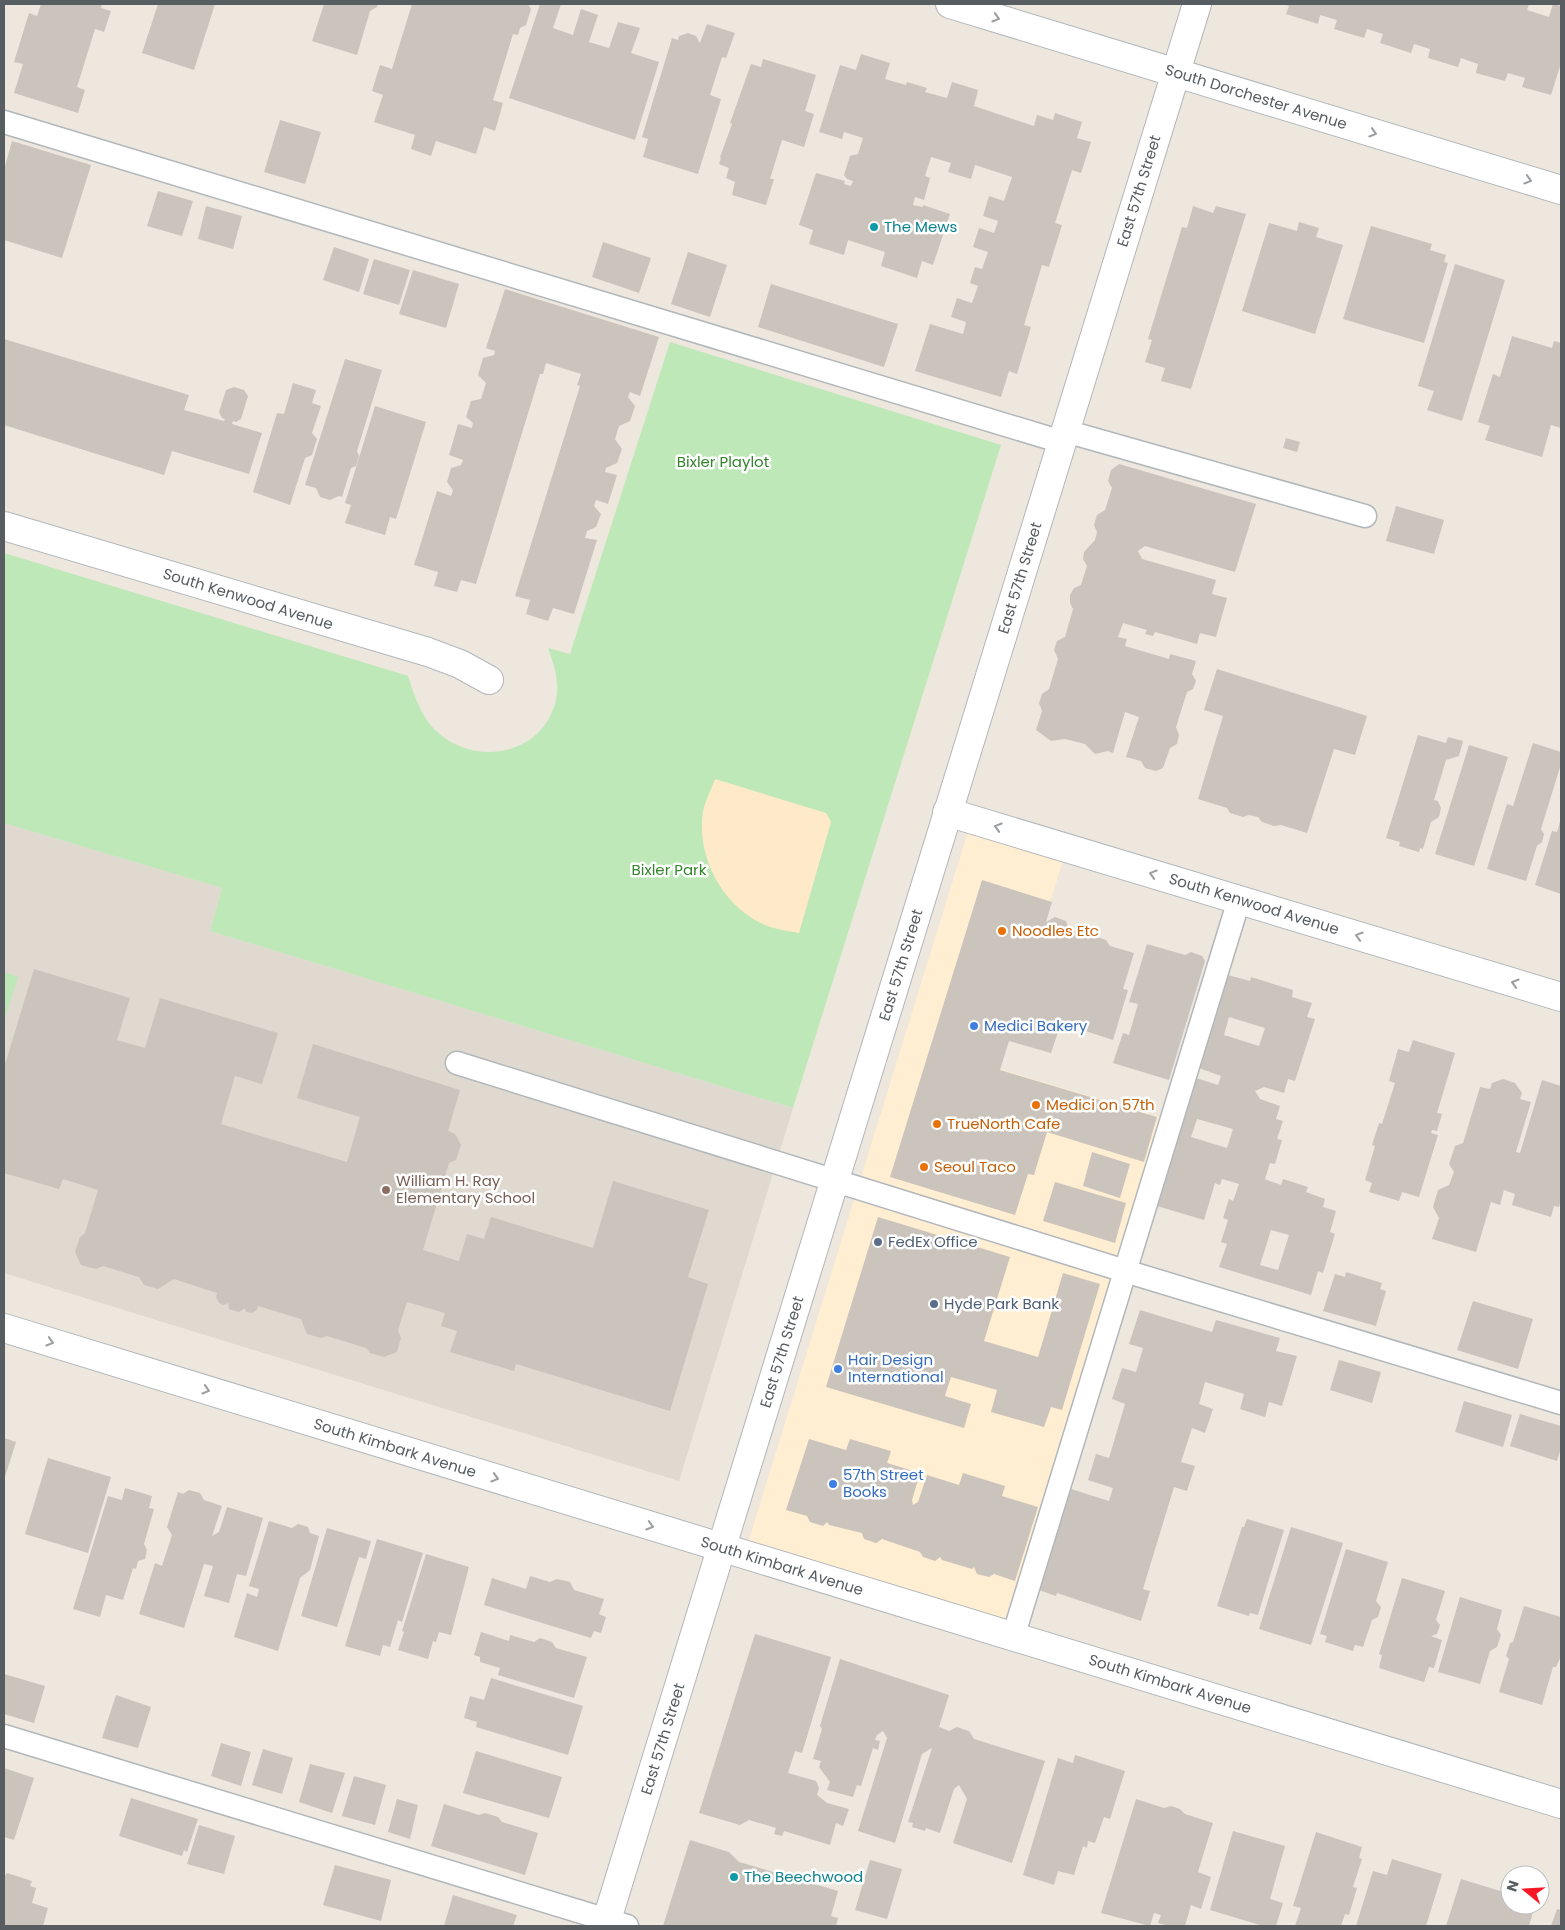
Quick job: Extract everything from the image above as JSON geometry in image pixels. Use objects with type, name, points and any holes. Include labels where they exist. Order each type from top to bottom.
[{"type":"street","name":"South Dorchester Avenue","points":[[950,4],[1561,190]]},
{"type":"street","name":"East 57th Street","points":[[613,1924],[721,1547],[1197,4]]},
{"type":"street","name":"South Kenwood Avenue","points":[[4,526],[428,652],[460,664],[489,680]]},
{"type":"street","name":"South Kenwood Avenue","points":[[948,812],[1561,997]]},
{"type":"street","name":"South Kimbark Avenue","points":[[4,1328],[1561,1804]]},
{"type":"lane","points":[[4,122],[1064,436],[1365,516]]},
{"type":"lane","points":[[1013,1636],[1240,900]]},
{"type":"lane","points":[[457,1063],[1125,1271],[1561,1403]]},
{"type":"lane","points":[[4,1736],[613,1924]]},
{"type":"shaded area","name":"William H. Ray Elementary School","points":[[4,823],[222,888],[210,931],[793,1108],[679,1481],[4,1273]]},
{"type":"shaded area","points":[[970,825],[1065,854],[999,1069],[1167,1119],[1007,1629],[746,1549]]},
{"type":"green space","name":"Bixler Park","points":[[670,342],[1001,445],[793,1108],[210,931],[222,888],[4,823],[4,553],[408,676],[418,705],[435,730],[451,742],[469,749],[487,752],[505,750],[522,744],[537,734],[549,719],[557,693],[556,674],[548,648],[570,654]]},
{"type":"green space","points":[[4,972],[18,977],[4,1022]]},
{"type":"sand","points":[[715,779],[826,813],[831,822],[799,933],[765,925],[750,917],[725,893],[716,879],[708,863],[702,829],[704,808]]},
{"type":"building","points":[[41,4],[102,4],[101,8],[111,11],[104,32],[95,29],[77,87],[85,90],[78,113],[14,93],[23,64],[14,62],[29,13],[37,16]]},
{"type":"building","points":[[158,4],[215,4],[194,70],[142,53]]},
{"type":"building","points":[[324,4],[378,4],[377,7],[370,11],[357,55],[312,41]]},
{"type":"building","points":[[412,4],[528,4],[531,9],[526,25],[520,28],[518,35],[513,34],[493,100],[503,103],[495,131],[484,127],[476,154],[436,141],[431,156],[411,149],[415,135],[374,122],[383,95],[372,91],[380,65],[392,69]]},
{"type":"building","points":[[540,4],[561,4],[553,28],[573,35],[581,9],[598,15],[589,42],[609,48],[618,22],[640,28],[631,53],[659,62],[635,140],[509,98]]},
{"type":"building","points":[[1284,4],[1529,4],[1527,10],[1549,17],[1553,4],[1561,6],[1561,63],[1551,95],[1522,87],[1525,78],[1508,73],[1505,81],[1476,73],[1478,64],[1461,58],[1458,67],[1428,58],[1430,49],[1414,44],[1411,53],[1380,43],[1383,34],[1367,29],[1364,38],[1334,29],[1337,20],[1320,15],[1318,24],[1286,14],[1289,6]]},
{"type":"building","points":[[707,24],[735,33],[726,58],[722,57],[710,95],[721,99],[698,174],[643,157],[648,139],[642,137],[672,38],[678,40],[679,36],[688,33],[696,36],[700,43]]},
{"type":"building","name":"The Mews","points":[[861,54],[890,63],[885,79],[906,85],[907,82],[927,88],[925,92],[947,98],[952,82],[978,90],[974,106],[1034,126],[1037,115],[1053,120],[1055,113],[1082,122],[1077,138],[1091,142],[1081,173],[1072,170],[1055,223],[1062,225],[1049,267],[1042,265],[1024,325],[1031,327],[1017,374],[1009,371],[1001,397],[915,371],[930,324],[963,334],[966,322],[951,317],[957,298],[972,303],[978,286],[970,283],[975,267],[982,269],[988,252],[973,247],[979,228],[994,233],[998,221],[983,216],[989,196],[1004,201],[1012,177],[975,165],[971,179],[948,172],[951,163],[931,157],[925,176],[930,178],[924,200],[915,197],[913,205],[923,207],[923,205],[950,214],[933,265],[922,261],[917,278],[881,266],[885,252],[848,240],[844,255],[809,244],[813,230],[799,225],[816,173],[845,181],[844,184],[851,186],[853,181],[847,179],[844,175],[850,156],[858,154],[863,138],[844,132],[842,139],[819,132],[840,65],[856,70]]},
{"type":"building","points":[[763,59],[816,75],[805,111],[814,114],[804,147],[782,140],[770,179],[774,179],[766,205],[732,195],[735,182],[726,178],[729,168],[719,164],[732,124],[730,123],[751,64],[761,67]]},
{"type":"building","points":[[280,120],[321,132],[305,184],[264,172]]},
{"type":"building","points":[[12,141],[91,165],[62,258],[4,240],[4,170]]},
{"type":"building","points":[[158,191],[193,201],[182,236],[147,226]]},
{"type":"building","points":[[206,206],[242,216],[233,249],[198,239]]},
{"type":"building","points":[[1193,206],[1213,213],[1216,206],[1246,214],[1191,389],[1161,381],[1165,368],[1145,362],[1152,340],[1148,339],[1182,227],[1187,228]]},
{"type":"building","points":[[1299,222],[1319,228],[1316,237],[1343,245],[1315,334],[1242,311],[1269,223],[1297,231]]},
{"type":"building","points":[[1371,226],[1432,244],[1430,250],[1446,255],[1444,262],[1448,263],[1424,343],[1343,319]]},
{"type":"building","points":[[603,242],[651,258],[639,293],[592,277]]},
{"type":"building","points":[[334,247],[369,259],[359,292],[323,280]]},
{"type":"building","points":[[688,252],[727,265],[710,317],[671,304]]},
{"type":"building","points":[[374,259],[410,270],[399,305],[363,294]]},
{"type":"building","points":[[1455,264],[1505,280],[1462,421],[1427,410],[1434,391],[1418,386]]},
{"type":"building","points":[[413,270],[459,284],[446,328],[399,314]]},
{"type":"building","points":[[771,284],[898,324],[884,367],[758,327]]},
{"type":"building","points":[[505,289],[659,337],[640,396],[630,392],[628,397],[635,406],[630,421],[619,426],[615,439],[622,449],[617,463],[606,468],[605,472],[617,475],[608,504],[596,500],[594,506],[601,514],[596,527],[587,531],[585,538],[597,540],[574,614],[553,608],[548,621],[526,614],[530,600],[515,596],[580,386],[577,385],[581,374],[546,363],[543,374],[540,374],[476,584],[461,580],[457,592],[434,586],[438,572],[414,565],[437,491],[451,496],[453,490],[447,482],[451,468],[461,465],[463,460],[449,455],[458,424],[472,428],[473,423],[466,417],[471,401],[481,399],[486,383],[478,375],[483,358],[494,355],[495,351],[486,348]]},
{"type":"building","points":[[1512,336],[1552,348],[1554,341],[1561,343],[1561,428],[1551,425],[1542,457],[1485,440],[1490,426],[1478,422],[1493,374],[1500,377]]},
{"type":"building","points":[[4,339],[189,395],[184,410],[224,421],[225,419],[222,418],[219,412],[226,390],[234,387],[244,390],[248,396],[241,419],[236,422],[233,421],[232,424],[262,433],[249,474],[172,451],[164,475],[4,425]]},
{"type":"building","points":[[345,359],[382,370],[357,451],[359,456],[356,466],[351,468],[342,497],[339,496],[330,500],[320,497],[316,488],[305,485]]},
{"type":"building","points":[[293,383],[316,390],[312,403],[321,406],[312,433],[317,439],[312,455],[305,458],[290,505],[253,492],[277,413],[284,414]]},
{"type":"building","points":[[375,406],[426,422],[396,519],[390,517],[385,535],[345,523],[351,505],[345,503]]},
{"type":"building","points":[[1286,438],[1300,442],[1297,452],[1283,448]]},
{"type":"building","points":[[1119,464],[1256,504],[1235,572],[1145,546],[1138,551],[1142,559],[1216,580],[1212,594],[1227,598],[1216,637],[1200,633],[1197,644],[1155,632],[1153,636],[1145,634],[1147,630],[1123,623],[1118,637],[1127,639],[1125,646],[1169,659],[1170,654],[1196,661],[1192,674],[1196,681],[1193,689],[1187,692],[1176,727],[1179,735],[1177,744],[1170,748],[1163,768],[1156,771],[1145,768],[1141,761],[1126,757],[1139,717],[1125,712],[1113,753],[1108,751],[1095,754],[1085,744],[1065,739],[1051,741],[1036,730],[1042,711],[1039,703],[1042,694],[1049,689],[1058,659],[1054,650],[1057,641],[1065,637],[1073,609],[1070,603],[1070,595],[1074,588],[1081,585],[1087,566],[1083,559],[1084,552],[1095,540],[1097,532],[1094,525],[1097,515],[1105,510],[1112,488],[1108,481],[1111,470]]},
{"type":"building","points":[[1396,506],[1444,520],[1434,554],[1386,541]]},
{"type":"building","points":[[1217,669],[1367,716],[1355,755],[1334,749],[1307,833],[1281,825],[1274,826],[1262,822],[1258,817],[1249,815],[1243,817],[1230,813],[1227,808],[1198,799],[1223,716],[1204,710]]},
{"type":"building","points":[[1418,735],[1446,743],[1448,737],[1463,741],[1459,756],[1446,760],[1434,800],[1438,801],[1441,808],[1439,817],[1431,822],[1423,849],[1420,848],[1419,852],[1399,846],[1400,842],[1386,838]]},
{"type":"building","points":[[1533,743],[1561,752],[1561,764],[1541,829],[1544,834],[1542,842],[1537,846],[1526,881],[1487,869],[1507,804],[1513,806]]},
{"type":"building","points":[[1469,745],[1508,757],[1474,866],[1435,854]]},
{"type":"building","points":[[1561,818],[1561,894],[1535,885],[1552,831],[1557,832]]},
{"type":"building","points":[[982,880],[1052,902],[1046,922],[1055,917],[1066,921],[1069,929],[1088,934],[1087,939],[1094,936],[1106,940],[1110,946],[1134,953],[1123,989],[1128,990],[1113,1040],[1061,1023],[1051,1053],[1009,1041],[1000,1070],[1157,1117],[1144,1162],[1047,1132],[1034,1175],[1028,1174],[1015,1215],[890,1177]]},
{"type":"building","points":[[1147,944],[1185,955],[1191,952],[1202,956],[1205,961],[1169,1080],[1113,1063],[1123,1033],[1129,1035],[1138,1004],[1129,1002]]},
{"type":"building","points":[[34,969],[130,998],[117,1040],[145,1048],[160,998],[278,1033],[262,1084],[235,1076],[221,1124],[347,1162],[360,1117],[297,1098],[313,1044],[460,1090],[448,1131],[455,1134],[461,1145],[456,1160],[449,1163],[423,1250],[459,1261],[467,1234],[484,1239],[491,1217],[593,1248],[613,1181],[709,1210],[688,1277],[708,1284],[670,1411],[516,1364],[514,1371],[450,1352],[457,1331],[441,1326],[445,1313],[407,1302],[398,1330],[401,1338],[397,1352],[384,1357],[370,1353],[366,1348],[327,1336],[321,1338],[307,1334],[301,1319],[258,1306],[257,1310],[252,1313],[246,1312],[245,1308],[239,1312],[229,1309],[228,1303],[224,1305],[219,1303],[216,1297],[217,1293],[174,1279],[158,1289],[144,1285],[139,1277],[103,1266],[96,1269],[81,1265],[75,1252],[80,1237],[85,1233],[98,1190],[63,1179],[59,1189],[4,1173],[4,1068]]},
{"type":"building","points":[[1228,975],[1250,981],[1251,977],[1293,990],[1292,997],[1312,1003],[1307,1017],[1315,1019],[1295,1081],[1288,1079],[1284,1093],[1264,1087],[1255,1091],[1260,1099],[1280,1106],[1276,1119],[1283,1121],[1277,1139],[1282,1140],[1275,1164],[1270,1163],[1265,1179],[1281,1185],[1283,1179],[1308,1187],[1306,1192],[1325,1199],[1323,1207],[1336,1211],[1330,1232],[1335,1234],[1323,1273],[1318,1271],[1311,1295],[1219,1267],[1227,1244],[1221,1242],[1228,1220],[1223,1218],[1229,1199],[1233,1201],[1239,1184],[1222,1179],[1220,1185],[1215,1183],[1204,1220],[1157,1206],[1196,1078],[1218,1085],[1221,1076],[1199,1068]],"holes":[[[1229,1017],[1265,1028],[1259,1046],[1224,1035]],[[1197,1119],[1233,1129],[1227,1148],[1191,1137]],[[1271,1230],[1289,1235],[1278,1270],[1260,1265]]]},
{"type":"building","points":[[1413,1040],[1455,1053],[1437,1113],[1442,1114],[1437,1131],[1432,1130],[1431,1133],[1438,1135],[1419,1197],[1402,1192],[1399,1201],[1369,1192],[1372,1183],[1365,1180],[1375,1146],[1372,1145],[1379,1123],[1382,1124],[1395,1083],[1389,1081],[1398,1049],[1409,1052]]},
{"type":"building","points":[[1503,1079],[1515,1083],[1522,1093],[1520,1099],[1531,1102],[1516,1152],[1520,1153],[1542,1080],[1561,1086],[1561,1199],[1559,1207],[1554,1206],[1551,1217],[1512,1205],[1515,1194],[1504,1190],[1500,1205],[1491,1202],[1476,1252],[1432,1239],[1439,1218],[1433,1207],[1438,1190],[1449,1185],[1454,1172],[1449,1164],[1455,1146],[1463,1143],[1480,1087],[1490,1089],[1492,1083]]},
{"type":"building","points":[[1092,1152],[1130,1164],[1120,1198],[1083,1186]]},
{"type":"building","points":[[1055,1182],[1126,1203],[1115,1243],[1043,1221]]},
{"type":"building","points":[[878,1217],[1010,1257],[984,1341],[1038,1357],[1063,1273],[1100,1284],[1062,1410],[1051,1407],[1044,1427],[991,1412],[997,1390],[951,1377],[945,1396],[971,1404],[964,1428],[826,1387]]},
{"type":"building","points":[[1346,1272],[1382,1283],[1380,1289],[1386,1291],[1376,1326],[1323,1311],[1335,1274],[1345,1277]]},
{"type":"building","points":[[1473,1301],[1533,1319],[1518,1369],[1457,1350]]},
{"type":"building","points":[[1140,1310],[1212,1332],[1216,1320],[1280,1338],[1276,1351],[1297,1356],[1282,1406],[1269,1402],[1265,1417],[1240,1409],[1244,1394],[1205,1382],[1199,1404],[1213,1409],[1205,1433],[1192,1428],[1181,1462],[1195,1466],[1187,1491],[1174,1487],[1143,1589],[1150,1591],[1141,1621],[1057,1593],[1056,1596],[1039,1590],[1071,1489],[1109,1501],[1113,1488],[1088,1480],[1096,1454],[1109,1458],[1125,1404],[1112,1399],[1122,1368],[1136,1372],[1143,1348],[1129,1344]]},
{"type":"building","points":[[1339,1360],[1381,1372],[1372,1403],[1330,1390]]},
{"type":"building","points":[[1464,1401],[1512,1415],[1503,1447],[1455,1432]]},
{"type":"building","points":[[1520,1414],[1561,1426],[1561,1448],[1557,1461],[1510,1446]]},
{"type":"building","points":[[4,1438],[16,1442],[4,1480]]},
{"type":"building","points":[[809,1439],[846,1450],[850,1439],[891,1451],[887,1463],[920,1473],[912,1500],[913,1505],[918,1502],[927,1475],[959,1485],[963,1473],[1005,1486],[1002,1496],[1038,1507],[1015,1581],[994,1574],[989,1577],[977,1574],[974,1567],[972,1569],[942,1560],[940,1557],[935,1561],[923,1557],[920,1552],[882,1539],[876,1543],[864,1539],[862,1533],[829,1525],[827,1522],[823,1526],[810,1522],[807,1516],[786,1510]]},
{"type":"building","points":[[48,1458],[111,1477],[88,1553],[25,1534]]},
{"type":"building","points":[[125,1488],[152,1496],[149,1508],[154,1509],[144,1544],[147,1550],[145,1559],[138,1561],[136,1569],[133,1568],[123,1600],[106,1595],[100,1617],[73,1609],[108,1496],[122,1500]]},
{"type":"building","points":[[189,1490],[200,1493],[204,1500],[222,1506],[212,1536],[219,1532],[227,1507],[263,1518],[246,1576],[237,1574],[229,1603],[204,1596],[213,1566],[204,1564],[184,1628],[139,1614],[155,1563],[162,1566],[172,1535],[167,1527],[178,1492],[183,1494]]},
{"type":"building","points":[[1247,1519],[1284,1530],[1258,1615],[1250,1613],[1249,1616],[1217,1606],[1242,1527],[1244,1527]]},
{"type":"building","points":[[269,1521],[292,1528],[298,1524],[308,1527],[310,1533],[319,1536],[310,1570],[300,1578],[278,1651],[234,1637],[247,1593],[257,1597],[259,1589],[249,1586]]},
{"type":"building","points":[[1291,1527],[1343,1543],[1311,1645],[1259,1629]]},
{"type":"building","points":[[327,1528],[371,1541],[366,1559],[359,1557],[337,1627],[301,1616]]},
{"type":"building","points":[[377,1539],[423,1553],[402,1622],[398,1620],[390,1647],[383,1645],[380,1656],[345,1646]]},
{"type":"building","points":[[1346,1549],[1388,1562],[1376,1601],[1381,1607],[1378,1617],[1372,1620],[1363,1647],[1355,1645],[1353,1651],[1325,1642],[1327,1636],[1320,1634]]},
{"type":"building","points":[[426,1554],[469,1567],[451,1635],[439,1632],[436,1642],[433,1641],[428,1659],[398,1650]]},
{"type":"building","points":[[530,1576],[550,1582],[557,1579],[570,1582],[574,1590],[604,1599],[599,1614],[606,1617],[601,1633],[594,1631],[591,1638],[484,1605],[492,1578],[526,1589]]},
{"type":"building","points":[[1402,1578],[1445,1591],[1436,1620],[1440,1625],[1437,1634],[1431,1636],[1442,1640],[1434,1668],[1429,1667],[1424,1682],[1379,1668],[1382,1655],[1379,1654]]},
{"type":"building","points":[[1460,1597],[1502,1610],[1497,1629],[1501,1635],[1497,1647],[1490,1651],[1480,1684],[1438,1672]]},
{"type":"building","points":[[1524,1606],[1561,1617],[1561,1656],[1556,1667],[1553,1667],[1542,1705],[1499,1692],[1509,1659],[1506,1656],[1510,1643],[1513,1642]]},
{"type":"building","points":[[481,1632],[509,1641],[510,1635],[534,1642],[540,1638],[552,1642],[556,1648],[587,1657],[574,1698],[498,1675],[500,1668],[480,1662],[480,1657],[474,1655]]},
{"type":"building","points":[[755,1634],[831,1657],[802,1753],[795,1751],[788,1773],[816,1781],[819,1788],[817,1795],[827,1803],[849,1809],[843,1826],[836,1823],[830,1845],[784,1831],[782,1836],[774,1834],[776,1828],[749,1820],[740,1825],[699,1813]]},
{"type":"building","points":[[840,1659],[949,1695],[939,1727],[949,1731],[957,1727],[969,1731],[974,1739],[1045,1761],[1012,1863],[953,1843],[967,1799],[959,1785],[954,1789],[940,1833],[926,1828],[925,1831],[912,1827],[913,1823],[908,1822],[932,1748],[922,1754],[895,1843],[858,1831],[887,1738],[883,1731],[877,1735],[875,1740],[880,1741],[878,1750],[873,1748],[861,1786],[857,1785],[853,1797],[827,1790],[830,1782],[819,1767],[821,1761],[813,1759],[822,1729],[820,1726]]},
{"type":"building","points":[[4,1674],[45,1686],[34,1723],[4,1714]]},
{"type":"building","points":[[491,1678],[583,1706],[568,1755],[476,1727],[477,1722],[464,1718],[470,1696],[484,1700]]},
{"type":"building","points":[[116,1695],[151,1707],[138,1748],[102,1738]]},
{"type":"building","points":[[221,1743],[251,1752],[241,1786],[211,1776]]},
{"type":"building","points":[[263,1749],[293,1758],[282,1794],[252,1785]]},
{"type":"building","points":[[476,1751],[562,1777],[549,1818],[463,1793]]},
{"type":"building","points":[[1075,1755],[1125,1771],[1110,1819],[1104,1817],[1095,1843],[1088,1841],[1087,1848],[1083,1846],[1074,1875],[1058,1871],[1054,1885],[1023,1875],[1058,1758],[1073,1763]]},
{"type":"building","points":[[310,1764],[345,1773],[332,1813],[299,1802]]},
{"type":"building","points":[[4,1768],[34,1778],[14,1840],[4,1837]]},
{"type":"building","points":[[354,1776],[386,1785],[375,1825],[342,1816]]},
{"type":"building","points":[[131,1798],[198,1819],[187,1852],[184,1850],[182,1856],[119,1836]]},
{"type":"building","points":[[397,1799],[418,1805],[410,1839],[388,1832]]},
{"type":"building","points":[[1136,1799],[1164,1808],[1171,1806],[1180,1809],[1185,1814],[1213,1823],[1198,1872],[1211,1877],[1201,1909],[1191,1905],[1185,1926],[1169,1926],[1158,1923],[1161,1915],[1154,1913],[1150,1926],[1101,1913]]},
{"type":"building","points":[[444,1804],[479,1815],[485,1813],[498,1817],[502,1822],[538,1833],[525,1875],[431,1846]]},
{"type":"building","points":[[199,1825],[235,1836],[224,1874],[187,1864]]},
{"type":"building","points":[[1233,1831],[1285,1846],[1270,1899],[1283,1903],[1276,1926],[1263,1926],[1210,1910]]},
{"type":"building","points":[[1316,1832],[1362,1847],[1359,1858],[1362,1859],[1353,1887],[1357,1888],[1349,1915],[1345,1914],[1341,1926],[1295,1926],[1301,1908],[1293,1906]]},
{"type":"building","name":"The Beechwood","points":[[690,1840],[729,1852],[739,1862],[838,1891],[831,1916],[838,1918],[836,1926],[663,1926]]},
{"type":"building","points":[[1392,1859],[1442,1874],[1426,1926],[1356,1926],[1373,1871],[1387,1875]]},
{"type":"building","points":[[870,1860],[902,1869],[887,1919],[855,1910]]},
{"type":"building","points":[[335,1865],[391,1880],[381,1921],[323,1905]]},
{"type":"building","points":[[7,1873],[32,1881],[30,1886],[36,1888],[32,1903],[48,1908],[43,1926],[4,1926],[4,1877]]},
{"type":"building","points":[[1461,1879],[1500,1891],[1500,1915],[1532,1915],[1529,1926],[1446,1926]]},
{"type":"building","points":[[453,1895],[517,1915],[513,1926],[444,1926]]},
{"type":"building","points":[[1557,1909],[1561,1910],[1561,1926],[1551,1926]]},
{"type":"place","name":"The Mews","points":[[874,227]]},
{"type":"place","name":"Noodles Etc","points":[[1002,931]]},
{"type":"place","name":"Medici Bakery","points":[[974,1026]]},
{"type":"place","name":"Medici on 57th","points":[[1036,1105]]},
{"type":"place","name":"TrueNorth Cafe","points":[[937,1124]]},
{"type":"place","name":"Seoul Taco","points":[[924,1167]]},
{"type":"place","name":"William H. Ray Elementary School","points":[[386,1190]]},
{"type":"place","name":"FedEx Office","points":[[878,1242]]},
{"type":"place","name":"Hyde Park Bank","points":[[934,1304]]},
{"type":"place","name":"Hair Design International","points":[[838,1369]]},
{"type":"place","name":"57th Street Books","points":[[833,1484]]},
{"type":"place","name":"The Beechwood","points":[[734,1877]]},
{"type":"park label","name":"Bixler Playlot","points":[[723,462]]}]
